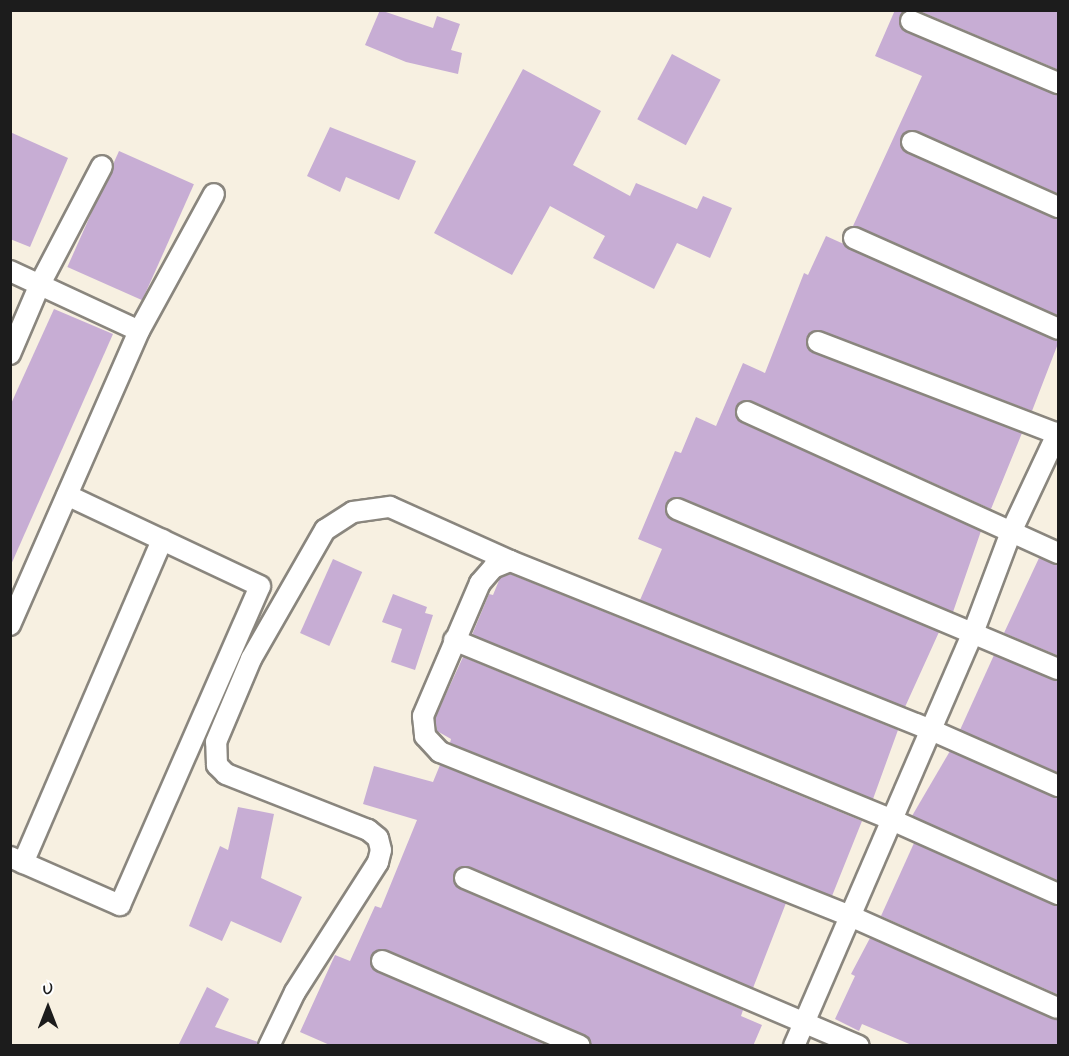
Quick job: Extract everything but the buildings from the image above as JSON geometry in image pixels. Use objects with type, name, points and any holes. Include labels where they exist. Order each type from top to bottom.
[{"type":"street","points":[[911,21],[1059,83]]},
{"type":"street","points":[[912,142],[1059,207]]},
{"type":"street","points":[[10,354],[40,285],[102,166]]},
{"type":"street","points":[[10,625],[139,331],[214,194]]},
{"type":"street","points":[[854,238],[1059,329]]},
{"type":"street","points":[[10,271],[139,331]]},
{"type":"street","points":[[794,1046],[974,633],[1011,532],[1058,433],[818,342]]},
{"type":"street","points":[[747,412],[1059,553]]},
{"type":"street","points":[[67,495],[260,586],[120,905],[17,860],[162,540]]},
{"type":"street","points":[[269,1046],[295,992],[378,862],[381,850],[378,838],[368,830],[226,774],[217,765],[216,742],[251,659],[326,530],[352,512],[390,507],[510,561],[931,730],[1059,786]]},
{"type":"street","points":[[677,509],[1059,669]]},
{"type":"street","points":[[510,561],[486,573],[454,640],[423,716],[425,736],[440,752],[850,916],[1059,1008]]},
{"type":"street","points":[[454,640],[892,820],[1059,894]]},
{"type":"street","points":[[465,878],[859,1046]]},
{"type":"street","points":[[382,961],[580,1046]]}]
